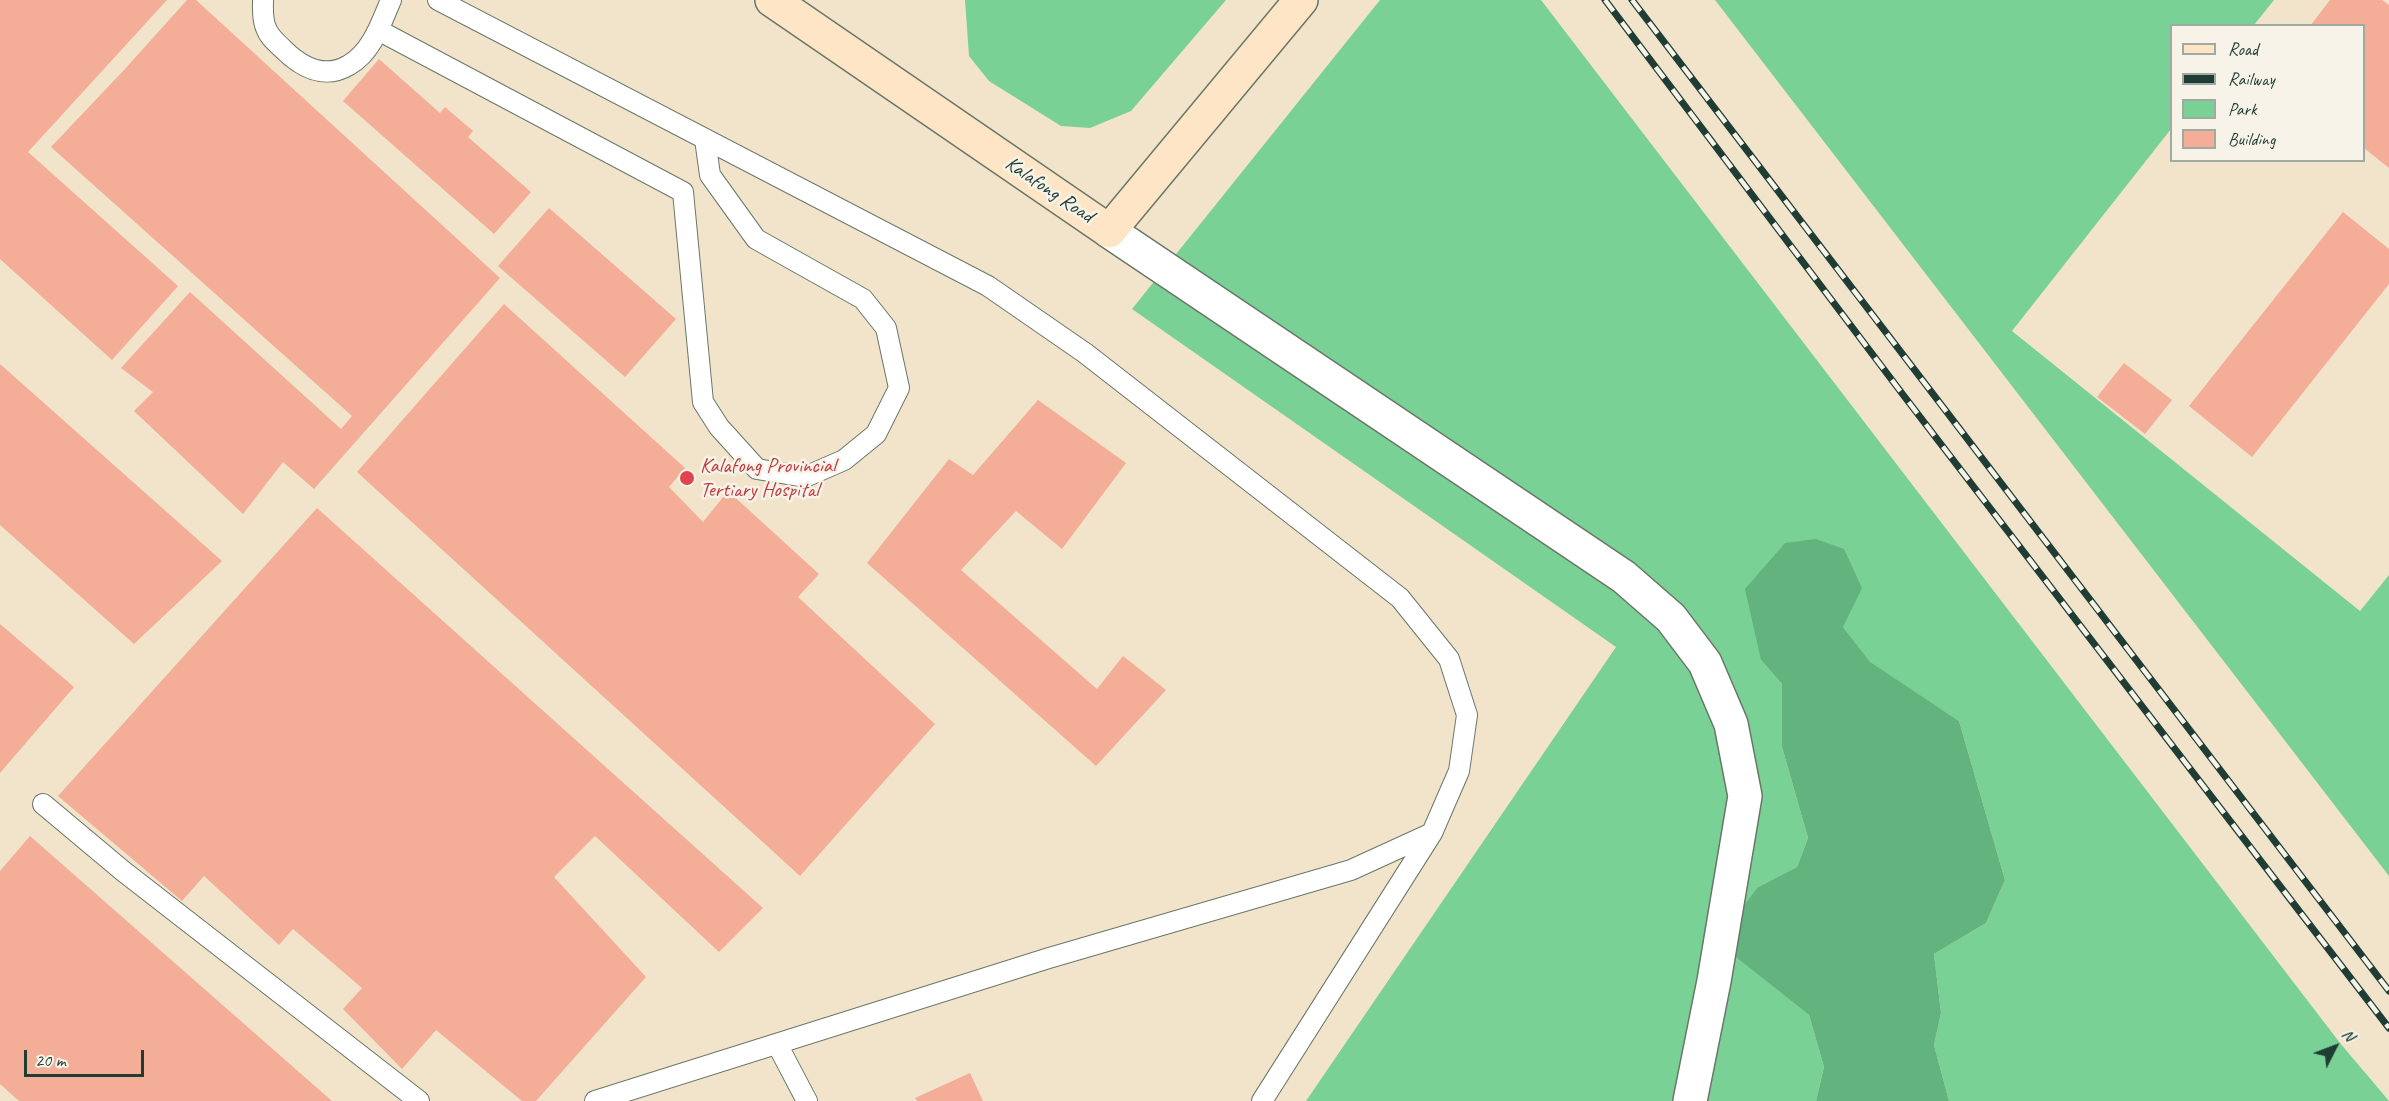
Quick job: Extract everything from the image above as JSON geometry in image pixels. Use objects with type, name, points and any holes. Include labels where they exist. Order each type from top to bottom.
[{"type":"street","name":"Kalafong Road","points":[[772,0],[1109,231],[1301,0]]},
{"type":"street","points":[[1109,231],[1624,577],[1671,618],[1705,663],[1731,724],[1745,796],[1714,981],[1690,1101]]},
{"type":"lane","points":[[263,0],[265,26],[271,38],[296,62],[316,72],[337,71],[361,56],[378,30],[391,0]]},
{"type":"lane","points":[[438,0],[988,286],[1085,352],[1400,598],[1449,659],[1467,715],[1460,771],[1432,833],[1262,1101]]},
{"type":"lane","points":[[378,30],[683,192]]},
{"type":"lane","points":[[683,192],[703,402],[718,427],[757,469],[805,477],[844,460],[876,434],[899,388],[886,328],[863,299],[756,238],[710,175],[705,139]]},
{"type":"lane","points":[[683,192],[710,175]]},
{"type":"lane","points":[[43,804],[123,871],[419,1101]]},
{"type":"lane","points":[[595,1101],[1049,958],[1351,870],[1432,833]]},
{"type":"lane","points":[[777,1044],[807,1101]]},
{"type":"green space","points":[[965,0],[1226,0],[1131,111],[1090,128],[1061,126],[989,81],[969,56]]},
{"type":"green space","points":[[1380,0],[1541,0],[2340,1043],[2389,1101],[1949,1101],[1934,1045],[1941,1013],[1934,954],[1986,923],[2005,880],[1959,721],[1870,663],[1843,627],[1761,660],[1782,684],[1782,747],[1808,838],[1797,867],[1758,887],[1736,956],[1809,1015],[1824,1067],[1816,1101],[1306,1101],[1616,647],[1132,309]]},
{"type":"green space","points":[[1715,0],[2274,0],[2255,24],[2170,24],[2170,130],[2012,331],[2360,611],[2389,575],[2389,876]]},
{"type":"green space","points":[[1816,539],[1844,549],[1862,588],[1843,627],[1870,662],[1959,721],[2005,880],[1986,923],[1934,954],[1941,1013],[1934,1045],[1949,1101],[1816,1101],[1824,1067],[1809,1015],[1736,957],[1739,912],[1758,887],[1797,867],[1808,838],[1782,747],[1782,684],[1761,660],[1745,589],[1785,543]]},
{"type":"building","points":[[0,0],[167,0],[28,152],[178,286],[112,360],[0,259]]},
{"type":"building","points":[[187,0],[196,0],[500,278],[314,489],[283,462],[243,514],[134,411],[153,392],[121,368],[190,292],[341,429],[352,416],[51,147]]},
{"type":"building","points":[[2330,0],[2382,0],[2389,5],[2389,168],[2365,149],[2365,24],[2312,24]]},
{"type":"building","points":[[379,59],[440,113],[445,107],[473,131],[468,137],[531,192],[494,234],[343,101]]},
{"type":"building","points":[[549,208],[676,319],[625,377],[498,266]]},
{"type":"building","points":[[2343,212],[2389,249],[2389,284],[2252,457],[2189,406]]},
{"type":"building","points":[[504,304],[685,468],[669,487],[703,522],[728,491],[819,574],[798,597],[935,724],[800,876],[357,472]]},
{"type":"building","points":[[2124,363],[2172,400],[2145,434],[2097,397]]},
{"type":"building","points":[[0,364],[222,561],[134,644],[0,525]]},
{"type":"building","points":[[1038,400],[1126,463],[1062,549],[1016,511],[961,570],[1097,689],[1123,656],[1166,690],[1096,766],[867,563],[949,459],[973,475]]},
{"type":"building","points":[[317,508],[763,908],[719,952],[595,836],[554,877],[646,977],[536,1101],[522,1101],[436,1030],[402,1069],[343,1009],[362,988],[293,929],[279,945],[204,876],[182,901],[58,796]]},
{"type":"building","points":[[0,624],[74,687],[0,773]]},
{"type":"building","points":[[30,836],[332,1101],[19,1101],[0,1084],[0,871]]},
{"type":"building","points":[[970,1073],[983,1101],[917,1101],[915,1098]]},
{"type":"railway","points":[[1605,0],[1904,396],[2389,1028]]},
{"type":"railway","points":[[1632,0],[2389,991]]},
{"type":"place","name":"Kalafong Provincial Tertiary Hospital","points":[[687,478]]}]
